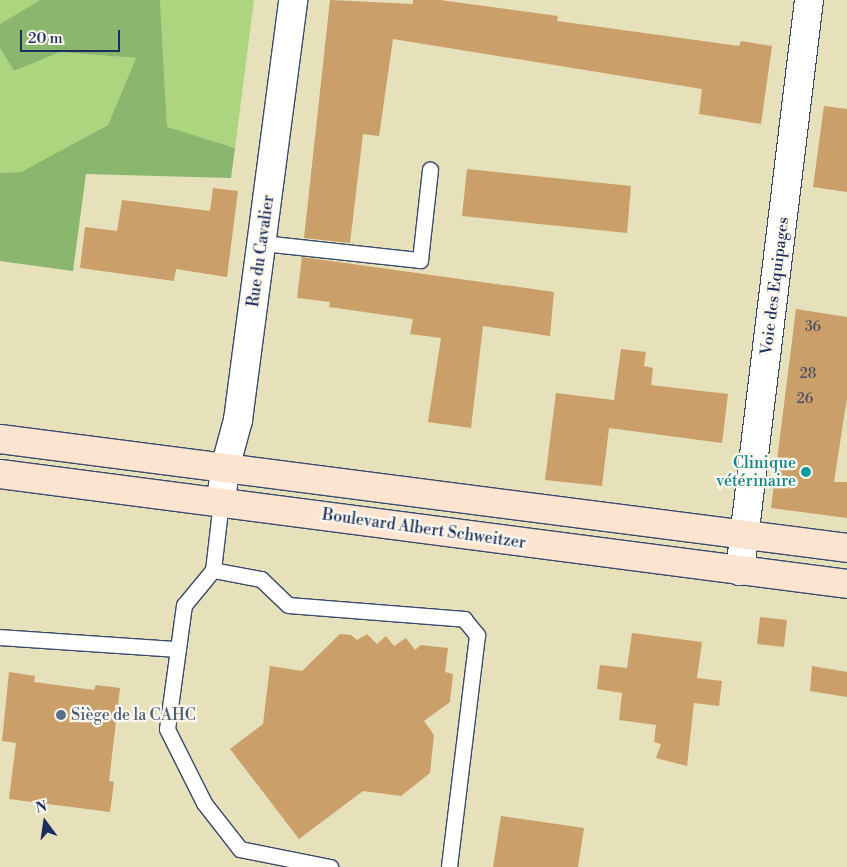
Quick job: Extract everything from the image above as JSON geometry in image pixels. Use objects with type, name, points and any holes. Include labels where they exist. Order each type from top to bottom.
[{"type":"main road","points":[[0,439],[847,548]]},
{"type":"main road","name":"Boulevard Albert Schweitzer","points":[[0,474],[221,501],[847,584]]},
{"type":"street","name":"Rue du Cavalier","points":[[221,501],[225,468],[238,420],[263,244],[293,0]]},
{"type":"street","name":"Voie des Equipages","points":[[740,571],[809,0]]},
{"type":"lane","points":[[263,244],[420,260],[430,170]]},
{"type":"lane","points":[[221,501],[213,570],[184,605],[167,729],[204,803],[240,848],[330,867]]},
{"type":"lane","points":[[213,570],[260,579],[288,605],[464,619],[477,635],[449,867]]},
{"type":"lane","points":[[0,637],[178,649]]},
{"type":"green space","points":[[0,0],[40,0],[0,24]]},
{"type":"green space","points":[[40,0],[160,0],[167,127],[235,148],[231,178],[86,174],[73,271],[0,261],[0,173],[21,172],[108,125],[136,58],[60,52],[14,71],[0,48],[0,24]]},
{"type":"green space","points":[[160,0],[254,0],[235,148],[167,128]]},
{"type":"green space","points":[[0,48],[14,71],[60,52],[136,58],[108,125],[21,172],[0,173]]},
{"type":"building","points":[[330,0],[413,4],[413,0],[440,0],[558,16],[557,21],[739,46],[741,41],[772,46],[761,124],[699,114],[702,89],[393,39],[379,136],[363,134],[350,243],[304,238]]},
{"type":"building","points":[[824,106],[847,109],[847,192],[813,187]]},
{"type":"building","points":[[467,169],[631,186],[627,233],[462,216]]},
{"type":"building","points":[[213,188],[238,191],[227,277],[176,269],[174,281],[80,268],[85,227],[117,231],[122,200],[210,211]]},
{"type":"building","points":[[302,257],[554,292],[550,336],[483,326],[471,428],[428,422],[441,338],[410,334],[413,319],[329,307],[330,302],[297,298]]},
{"type":"building","points":[[796,309],[847,317],[847,398],[834,482],[847,482],[847,518],[771,508]]},
{"type":"building","points":[[621,349],[646,352],[644,366],[653,368],[651,385],[728,394],[722,443],[609,428],[602,486],[545,480],[556,393],[614,400]]},
{"type":"building","points":[[760,617],[787,620],[784,647],[757,644]]},
{"type":"building","points":[[632,633],[702,642],[697,678],[722,681],[719,706],[694,703],[687,766],[656,758],[661,744],[654,742],[656,725],[619,720],[622,693],[597,689],[600,665],[627,668]]},
{"type":"building","points":[[340,634],[351,635],[357,640],[367,634],[377,644],[386,636],[394,646],[406,638],[415,650],[421,645],[448,648],[445,672],[453,674],[450,702],[424,721],[434,735],[430,773],[401,796],[363,791],[299,839],[230,749],[263,724],[270,666],[302,671]]},
{"type":"building","points":[[812,666],[847,672],[847,697],[810,691]]},
{"type":"building","name":"Siège de la CAHC","points":[[9,672],[35,676],[34,682],[94,690],[96,685],[120,688],[109,781],[114,782],[110,812],[9,799],[16,743],[2,741]]},
{"type":"building","points":[[501,816],[584,828],[578,867],[493,867]]},
{"type":"place","name":"Clinique vétérinaire","points":[[806,472]]},
{"type":"place","name":"Siège de la CAHC","points":[[61,715]]}]
